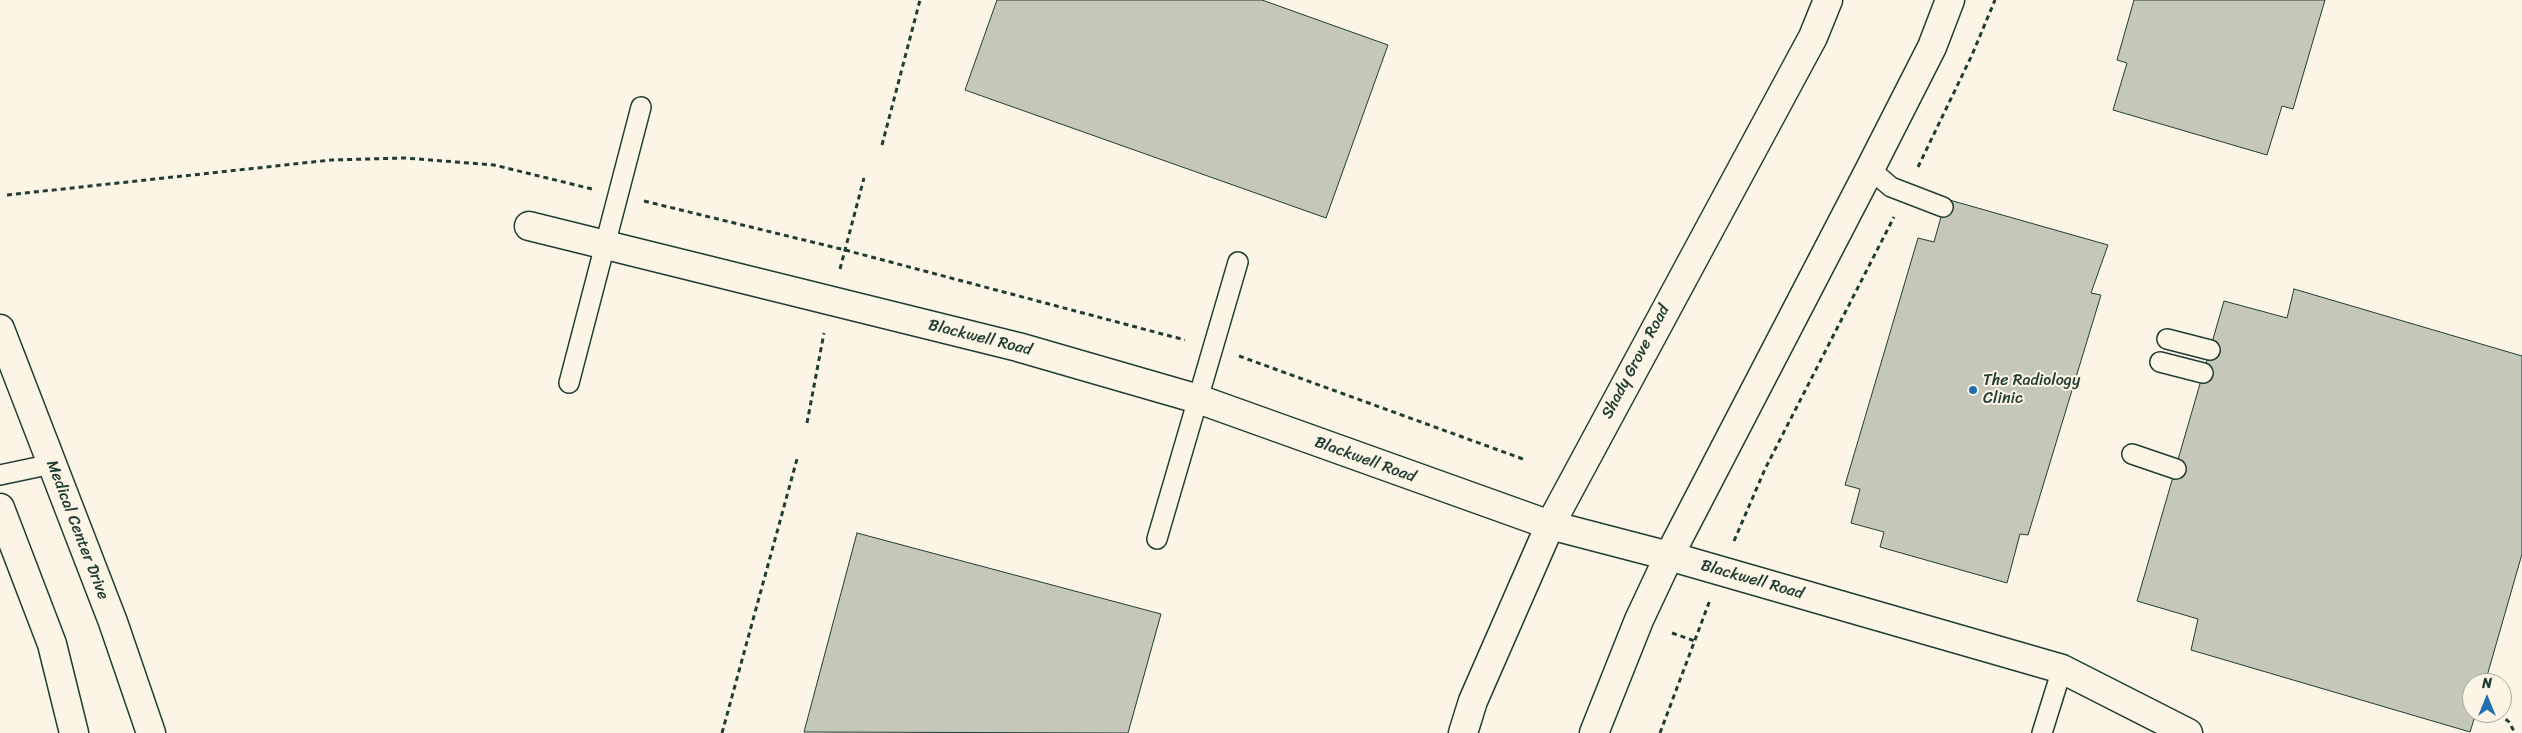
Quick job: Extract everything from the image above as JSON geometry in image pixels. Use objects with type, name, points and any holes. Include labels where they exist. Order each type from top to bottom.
[{"type":"street","name":"Shady Grove Road","points":[[1463,733],[1473,701],[1550,525],[1813,37],[1828,0]]},
{"type":"street","points":[[1594,733],[1639,620],[1669,556],[1932,47],[1950,0]]},
{"type":"street","name":"Blackwell Road","points":[[529,226],[1018,347],[1198,399],[1550,525],[1669,556],[2062,669],[2188,733]]},
{"type":"street","name":"Medical Center Drive","points":[[0,329],[113,622],[151,733]]},
{"type":"street","points":[[0,508],[52,644],[74,733]]},
{"type":"lane","points":[[569,383],[641,107]]},
{"type":"lane","points":[[1870,169],[1891,187],[1943,207]]},
{"type":"lane","points":[[1157,539],[1238,262]]},
{"type":"lane","points":[[2167,339],[2210,350]]},
{"type":"lane","points":[[2160,362],[2203,374]]},
{"type":"lane","points":[[2132,454],[2176,469]]},
{"type":"lane","points":[[0,475],[52,464]]},
{"type":"lane","points":[[2042,733],[2062,669]]},
{"type":"path","points":[[882,145],[920,0]]},
{"type":"path","points":[[1660,733],[1722,571],[1765,469],[1906,193],[1972,55],[1995,0]]},
{"type":"path","points":[[7,195],[331,160],[405,158],[494,165],[589,188]]},
{"type":"path","points":[[839,275],[864,178]]},
{"type":"path","points":[[649,203],[845,250],[1214,347],[1523,459]]},
{"type":"path","points":[[807,423],[824,332]]},
{"type":"path","points":[[722,733],[797,459]]},
{"type":"path","points":[[1672,633],[1695,641]]},
{"type":"building","points":[[997,0],[1262,0],[1388,45],[1326,218],[965,90]]},
{"type":"building","points":[[2134,0],[2325,0],[2293,109],[2282,106],[2267,155],[2113,110],[2127,63],[2117,60]]},
{"type":"building","name":"The Radiology Clinic","points":[[1946,199],[2108,245],[2091,293],[2101,295],[2028,535],[2020,534],[2007,583],[1880,547],[1884,532],[1851,523],[1860,489],[1845,485],[1918,238],[1934,242]]},
{"type":"building","points":[[2294,289],[2522,356],[2522,554],[2488,673],[2462,673],[2462,723],[2473,723],[2470,732],[2191,650],[2198,619],[2137,601],[2224,301],[2287,318]]},
{"type":"building","points":[[857,533],[1161,614],[1128,733],[804,732]]},
{"type":"place","name":"The Radiology Clinic","points":[[1973,390]]}]
